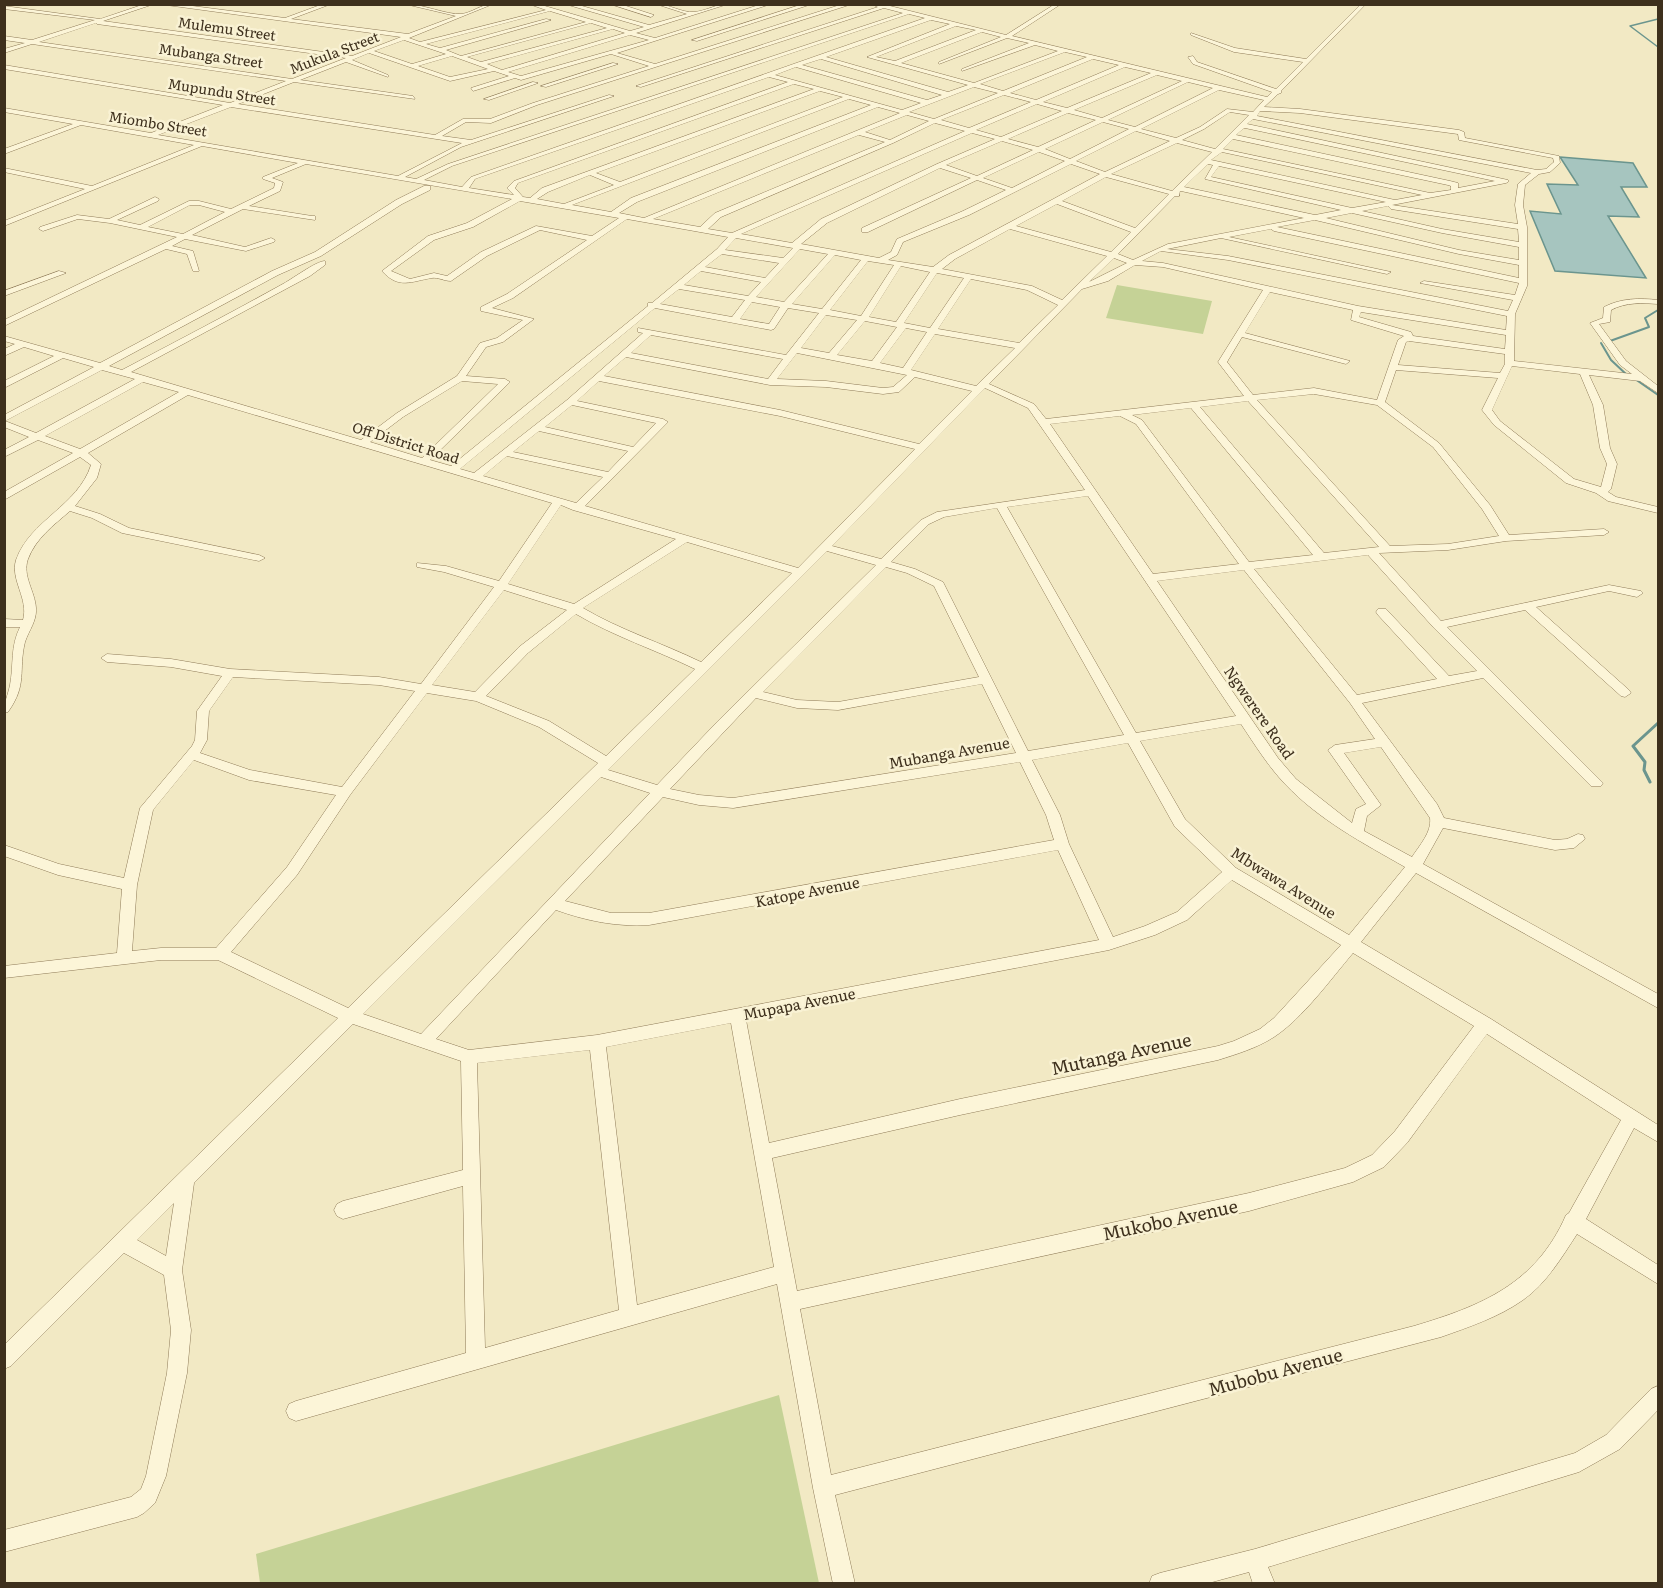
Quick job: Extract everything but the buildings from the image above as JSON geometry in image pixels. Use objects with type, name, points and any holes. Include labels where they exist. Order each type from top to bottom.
[{"type":"street","points":[[4,51],[152,4]]},
{"type":"street","points":[[161,4],[406,37],[565,94]]},
{"type":"street","points":[[282,21],[329,4]]},
{"type":"street","points":[[407,4],[462,15]]},
{"type":"street","name":"Mukula Street","points":[[152,134],[491,4]]},
{"type":"street","points":[[531,4],[656,40]]},
{"type":"street","points":[[567,4],[650,28]]},
{"type":"street","points":[[612,4],[651,15]]},
{"type":"street","points":[[658,4],[693,14]]},
{"type":"street","points":[[701,4],[738,14]]},
{"type":"street","points":[[501,72],[726,4]]},
{"type":"street","points":[[473,88],[612,53],[769,4]]},
{"type":"street","points":[[695,40],[810,4]]},
{"type":"street","points":[[437,136],[465,120],[496,120],[565,94],[849,4]]},
{"type":"street","points":[[873,4],[1270,100]]},
{"type":"street","points":[[941,63],[1008,36],[1059,4]]},
{"type":"street","points":[[1365,4],[1220,151],[1207,178],[1461,235],[1522,245]]},
{"type":"street","name":"Mulemu Street","points":[[4,7],[350,59]]},
{"type":"street","points":[[639,86],[883,7]]},
{"type":"street","points":[[421,43],[550,10]]},
{"type":"street","points":[[419,180],[450,165],[907,13]]},
{"type":"street","points":[[441,50],[567,15]]},
{"type":"street","points":[[465,188],[473,178],[931,18]]},
{"type":"street","points":[[462,57],[591,22]]},
{"type":"street","points":[[870,57],[956,24]]},
{"type":"street","points":[[481,64],[612,28]]},
{"type":"street","points":[[895,63],[982,30]]},
{"type":"street","points":[[672,34],[718,46]]},
{"type":"street","points":[[1193,34],[1234,51],[1309,61]]},
{"type":"street","name":"Mubanga Street","points":[[4,38],[297,79],[413,98]]},
{"type":"street","points":[[964,70],[1035,43]]},
{"type":"street","points":[[841,50],[851,52]]},
{"type":"street","points":[[647,219],[926,102],[950,95],[1065,50]]},
{"type":"street","points":[[369,51],[452,80],[493,69]]},
{"type":"street","points":[[612,53],[655,66]]},
{"type":"street","points":[[411,66],[453,54]]},
{"type":"street","points":[[861,54],[1178,141],[1432,195]]},
{"type":"street","points":[[735,55],[751,56],[759,62]]},
{"type":"street","points":[[821,57],[950,95]]},
{"type":"street","points":[[703,229],[718,215],[879,148],[934,121],[1093,57]]},
{"type":"street","points":[[1191,57],[1195,63],[1230,73],[1279,92]]},
{"type":"street","points":[[350,59],[386,76]]},
{"type":"street","points":[[544,86],[615,64]]},
{"type":"street","points":[[453,470],[651,305],[720,251],[735,234],[872,172],[912,158],[1034,102],[1124,65]]},
{"type":"street","points":[[797,66],[926,102]]},
{"type":"street","name":"Mupundu Street","points":[[4,67],[328,121],[471,142]]},
{"type":"street","points":[[734,321],[748,300],[768,281],[797,246],[824,221],[940,165],[1156,73]]},
{"type":"street","points":[[634,74],[681,89]]},
{"type":"street","points":[[769,75],[1038,149],[1107,174],[1179,192],[1317,218],[1459,252],[1521,263]]},
{"type":"street","points":[[865,230],[1188,80]]},
{"type":"street","points":[[594,238],[544,227],[484,254],[448,279],[434,275],[414,282],[386,273],[389,267],[431,238],[471,225],[520,198],[511,188],[516,182],[794,82]]},
{"type":"street","points":[[487,99],[535,83]]},
{"type":"street","points":[[881,260],[894,253],[900,241],[1012,190],[1218,88]]},
{"type":"street","points":[[532,200],[545,190],[820,89]]},
{"type":"street","points":[[400,177],[430,159],[471,142],[611,96]]},
{"type":"street","points":[[567,205],[849,97]]},
{"type":"street","points":[[613,214],[634,200],[877,105]]},
{"type":"street","name":"Miombo Street","points":[[4,110],[187,139],[899,263],[1029,288],[1063,304]]},
{"type":"street","points":[[874,364],[901,326],[935,270],[952,257],[1008,226],[1059,202],[1107,174],[1178,141],[1229,110],[1257,113],[1537,172],[1552,169],[1557,157],[1461,140],[1462,133],[1459,132],[1300,111],[1257,113]]},
{"type":"street","points":[[618,111],[642,119]]},
{"type":"street","points":[[4,152],[83,123]]},
{"type":"street","points":[[1245,126],[1522,184]]},
{"type":"street","points":[[669,127],[696,136]]},
{"type":"street","points":[[170,128],[187,139]]},
{"type":"street","points":[[857,132],[891,142]]},
{"type":"street","points":[[1234,137],[1453,184],[1454,189]]},
{"type":"street","points":[[4,224],[204,143]]},
{"type":"street","points":[[879,148],[890,152]]},
{"type":"street","points":[[901,154],[921,160]]},
{"type":"street","points":[[4,324],[163,248],[277,189],[279,182],[265,178],[308,161]]},
{"type":"street","points":[[930,163],[979,177],[1012,190]]},
{"type":"street","points":[[4,1359],[800,572],[1063,304],[1179,192],[1213,163]]},
{"type":"street","points":[[1213,163],[1397,202]]},
{"type":"street","points":[[4,170],[93,188]]},
{"type":"street","points":[[1537,172],[1522,184],[1519,205],[1523,228],[1521,263],[1523,286],[1511,314],[1509,363],[1487,407],[1489,415],[1570,481],[1600,491],[1612,499],[1659,510]]},
{"type":"street","points":[[590,173],[619,184]]},
{"type":"street","points":[[1080,288],[1103,282],[1153,250],[1384,206],[1454,189],[1506,182]]},
{"type":"street","points":[[4,422],[101,366],[274,273],[318,254],[399,202],[427,188]]},
{"type":"street","points":[[110,221],[155,199]]},
{"type":"street","points":[[1059,202],[1137,232]]},
{"type":"street","points":[[140,228],[189,203],[232,212]]},
{"type":"street","points":[[1384,206],[1523,228]]},
{"type":"street","points":[[242,207],[312,218]]},
{"type":"street","points":[[363,443],[400,415],[460,378],[483,345],[500,340],[530,319],[484,309],[510,296],[627,216]]},
{"type":"street","points":[[43,229],[72,217],[110,221],[246,249],[271,240]]},
{"type":"street","points":[[1008,226],[1114,255],[1134,263],[1163,265],[1358,309],[1509,333]]},
{"type":"street","points":[[1268,227],[1368,248],[1446,268],[1521,281]]},
{"type":"street","points":[[156,231],[163,248]]},
{"type":"street","points":[[1219,236],[1387,272]]},
{"type":"street","points":[[163,248],[190,253],[196,269]]},
{"type":"street","points":[[1153,250],[1228,258],[1511,314]]},
{"type":"street","points":[[720,251],[784,261]]},
{"type":"street","points":[[651,305],[771,327],[785,306],[834,252]]},
{"type":"street","points":[[770,382],[866,258]]},
{"type":"street","points":[[123,373],[287,286],[322,263]]},
{"type":"street","points":[[831,356],[863,319],[899,263]]},
{"type":"street","points":[[698,268],[768,281]]},
{"type":"street","points":[[4,294],[62,273]]},
{"type":"street","points":[[624,354],[770,382],[826,384],[890,392],[896,390],[910,372],[969,276]]},
{"type":"street","points":[[1424,283],[1518,298]]},
{"type":"street","points":[[676,286],[1021,346]]},
{"type":"street","points":[[1267,290],[1221,362],[1250,398],[1387,549]]},
{"type":"street","points":[[1659,302],[1624,302],[1610,306],[1606,309],[1606,320],[1594,323],[1618,357],[1640,378],[1659,390]]},
{"type":"street","points":[[1358,309],[1354,318],[1401,330],[1408,334],[1409,338]]},
{"type":"street","points":[[624,328],[789,358]]},
{"type":"street","points":[[475,477],[599,378],[649,332]]},
{"type":"street","points":[[1239,334],[1346,361]]},
{"type":"street","name":"Off District Road","points":[[4,338],[800,572]]},
{"type":"street","points":[[1380,403],[1393,368],[1398,345],[1402,340],[1409,338],[1510,352]]},
{"type":"street","points":[[4,353],[24,343]]},
{"type":"street","name":"Ngwerere Road","points":[[796,350],[983,387],[1031,406],[1092,492],[1273,761],[1291,782],[1356,833],[1657,999]]},
{"type":"street","points":[[4,385],[62,355]]},
{"type":"street","points":[[117,358],[140,364]]},
{"type":"street","points":[[1509,363],[1584,374],[1640,378]]},
{"type":"street","points":[[1393,368],[1504,376]]},
{"type":"street","points":[[1584,374],[1598,405],[1605,448],[1612,464],[1606,489],[1600,491]]},
{"type":"street","points":[[424,461],[505,382],[460,378]]},
{"type":"street","points":[[599,378],[780,413],[923,448]]},
{"type":"street","points":[[4,454],[142,379]]},
{"type":"street","points":[[1044,422],[1121,413],[1138,416],[1193,405],[1314,391],[1380,403],[1436,445],[1486,507],[1506,538]]},
{"type":"street","points":[[4,497],[186,392]]},
{"type":"street","points":[[570,402],[663,422],[577,508]]},
{"type":"street","points":[[1193,405],[1321,557]]},
{"type":"street","points":[[1138,416],[1246,567],[1354,700],[1432,808],[1438,822],[1555,845],[1569,844],[1578,838]]},
{"type":"street","points":[[4,422],[80,452],[96,464],[95,471],[69,507],[36,534],[21,563],[31,605],[28,624],[19,644],[17,687],[4,709]]},
{"type":"street","points":[[538,428],[635,450]]},
{"type":"street","points":[[505,453],[609,475]]},
{"type":"street","points":[[424,1041],[723,724],[925,522],[961,510],[1092,492]]},
{"type":"street","points":[[4,972],[124,957],[190,952],[220,954],[292,871],[345,792],[502,585],[558,502]]},
{"type":"street","name":"Mbwawa Avenue","points":[[1000,504],[1130,739],[1180,823],[1198,844],[1231,872],[1485,1024],[1659,1134]]},
{"type":"street","points":[[69,507],[96,516],[126,531],[259,558]]},
{"type":"street","points":[[1150,578],[1387,549],[1448,547],[1506,538],[1604,532]]},
{"type":"street","points":[[478,697],[529,643],[574,608],[684,539]]},
{"type":"street","points":[[825,547],[928,577],[939,584],[984,680],[1053,815],[1062,844],[1109,944]]},
{"type":"street","points":[[1371,551],[1438,625],[1596,783]]},
{"type":"street","points":[[421,565],[502,585],[574,608],[601,624],[660,647],[703,668]]},
{"type":"street","points":[[1438,625],[1609,588],[1637,593]]},
{"type":"street","points":[[1528,606],[1625,693]]},
{"type":"street","points":[[1382,612],[1447,682]]},
{"type":"street","points":[[4,623],[28,624]]},
{"type":"street","name":"Mubanga Avenue","points":[[107,658],[171,663],[230,673],[348,678],[478,697],[543,724],[603,768],[660,792],[712,802],[756,801],[1244,719]]},
{"type":"street","points":[[124,957],[130,885],[147,808],[193,755],[201,740],[203,711],[230,673]]},
{"type":"street","points":[[1354,700],[1486,673]]},
{"type":"street","points":[[755,694],[797,704],[838,706],[984,680]]},
{"type":"street","points":[[1356,833],[1360,813],[1374,805],[1335,750],[1385,742]]},
{"type":"street","points":[[193,755],[249,775],[345,792]]},
{"type":"street","name":"Mutanga Avenue","points":[[763,1152],[972,1104],[1218,1053],[1254,1041],[1280,1023],[1352,944],[1414,866],[1438,828],[1438,822]]},
{"type":"street","name":"Katope Avenue","points":[[553,903],[596,918],[621,922],[649,919],[1062,844]]},
{"type":"street","points":[[4,850],[58,869],[130,885]]},
{"type":"street","name":"Mupapa Avenue","points":[[220,954],[351,1017],[469,1057],[597,1042],[1109,944],[1150,931],[1182,916],[1231,872]]},
{"type":"street","points":[[737,1015],[823,1488],[844,1584]]},
{"type":"street","name":"Mukobo Avenue","points":[[789,1302],[1249,1202],[1347,1176],[1378,1161],[1401,1137],[1485,1024]]},
{"type":"street","points":[[597,1042],[629,1318]]},
{"type":"street","points":[[469,1057],[476,1361]]},
{"type":"street","name":"Mubobu Avenue","points":[[823,1488],[1223,1385],[1456,1320],[1518,1292],[1540,1272],[1631,1117]]},
{"type":"street","points":[[343,1210],[471,1176]]},
{"type":"street","points":[[4,1541],[137,1506],[148,1496],[156,1476],[177,1373],[181,1330],[173,1270],[186,1179]]},
{"type":"street","points":[[1572,1221],[1659,1275]]},
{"type":"street","points":[[122,1242],[173,1270]]},
{"type":"street","points":[[296,1411],[784,1273]]},
{"type":"street","points":[[1160,1584],[1255,1560],[1579,1462],[1614,1442],[1658,1396]]},
{"type":"street","points":[[1255,1560],[1264,1584]]},
{"type":"green space","points":[[1117,285],[1212,301],[1203,334],[1106,318]]},
{"type":"green space","points":[[779,1395],[819,1583],[260,1583],[256,1554]]},
{"type":"water","points":[[1560,157],[1633,163],[1647,187],[1621,187],[1639,217],[1608,216],[1646,278],[1555,271],[1530,211],[1561,214],[1547,184],[1578,185]]},
{"type":"waterway","points":[[1658,19],[1630,26],[1658,47]]},
{"type":"waterway","points":[[1610,341],[1649,327],[1645,318],[1658,310]]},
{"type":"waterway","points":[[1601,343],[1611,360],[1627,375]]},
{"type":"waterway","points":[[1635,379],[1658,395]]},
{"type":"waterway","points":[[1650,782],[1644,770],[1645,762],[1633,746],[1658,723]]}]
